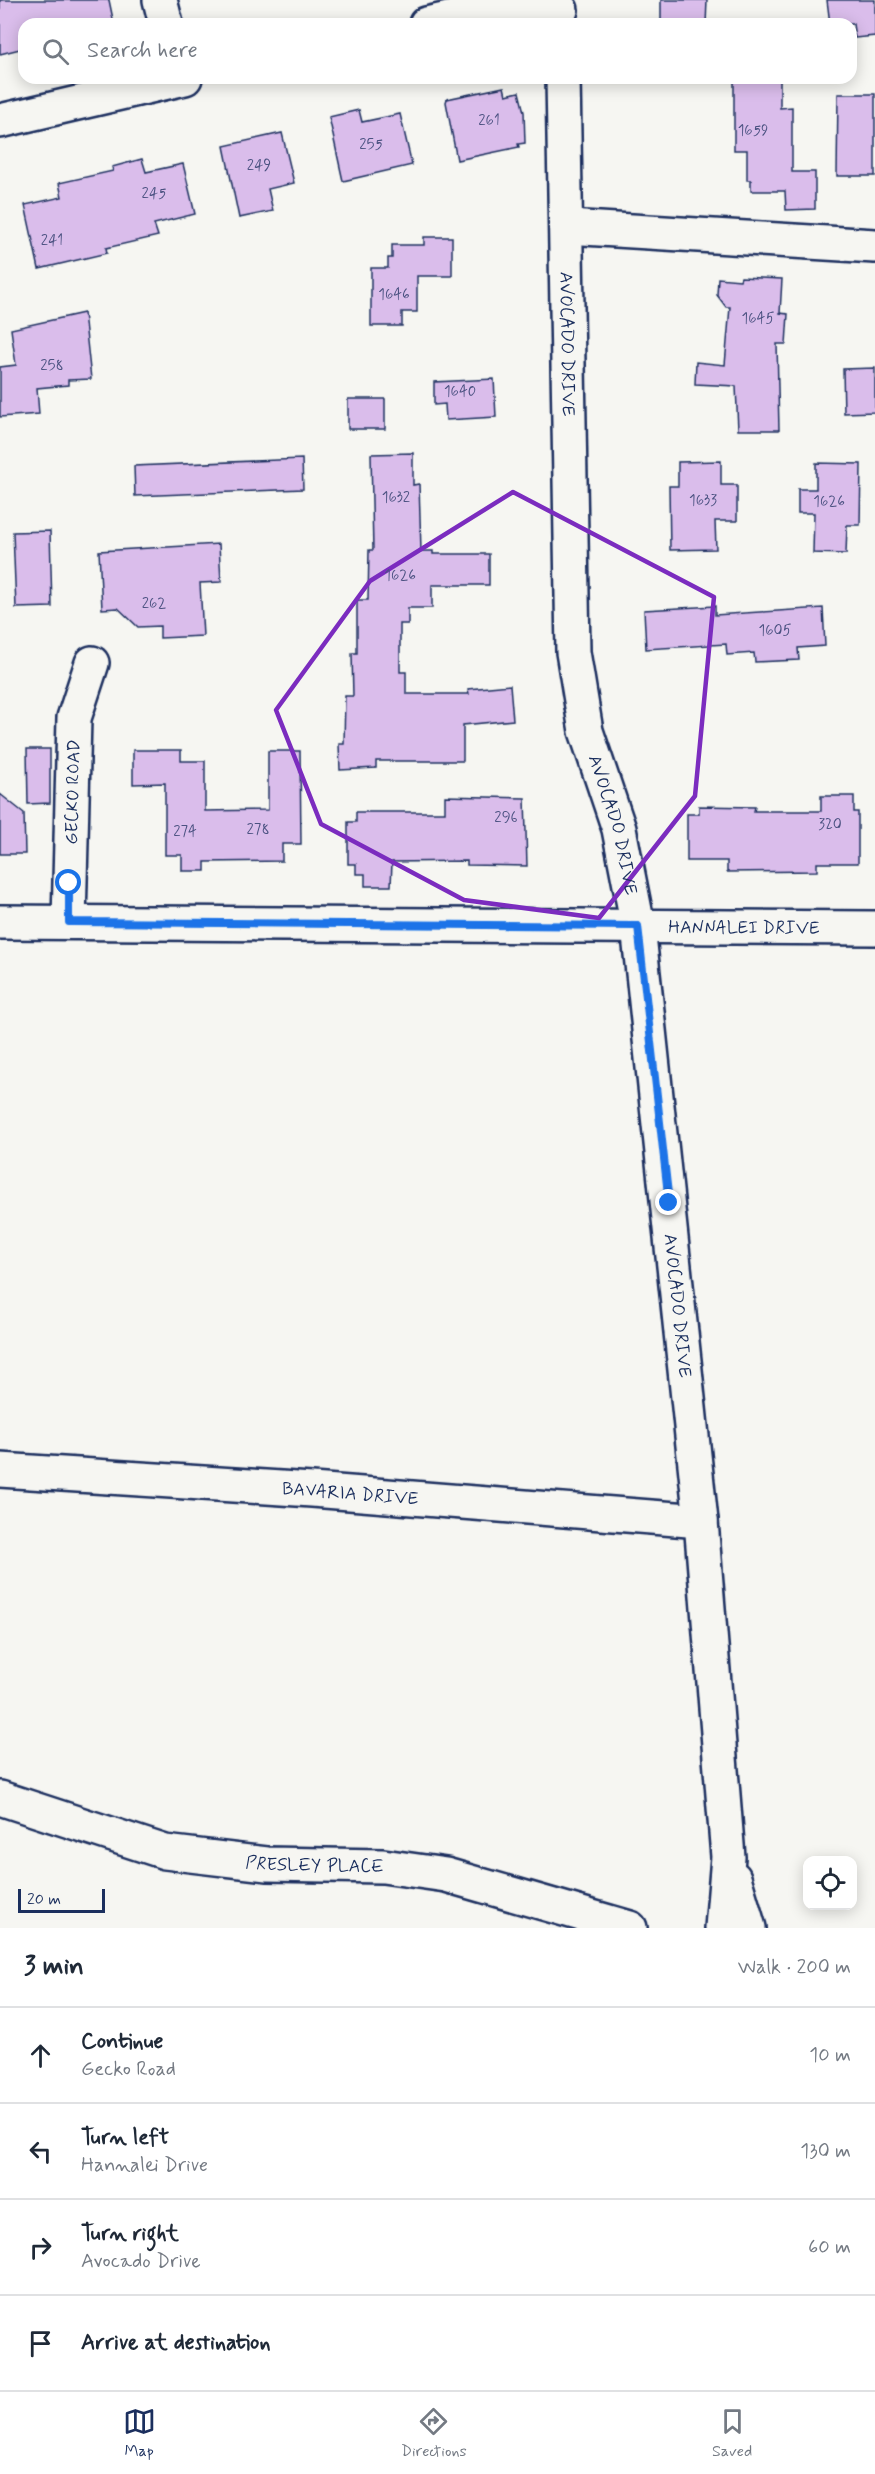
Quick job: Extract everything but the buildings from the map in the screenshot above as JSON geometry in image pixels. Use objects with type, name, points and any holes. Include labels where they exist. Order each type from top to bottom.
[{"type":"street","points":[[160,0],[164,18]]},
{"type":"street","points":[[453,18],[466,15],[561,11]]},
{"type":"street","points":[[0,121],[156,84]]},
{"type":"street","name":"AVOCADO DRIVE","points":[[563,84],[573,652],[586,731],[620,829],[638,926],[701,1521],[728,1857],[722,1928]]},
{"type":"street","points":[[567,227],[875,246]]},
{"type":"street","name":"GECKO ROAD","points":[[69,922],[74,718],[92,663]]},
{"type":"street","name":"HANNALEI DRIVE","points":[[0,921],[875,928]]},
{"type":"street","name":"BAVARIA DRIVE","points":[[0,1470],[312,1490],[701,1521]]},
{"type":"street","name":"PRESLEY PLACE","points":[[0,1798],[165,1852],[267,1864],[383,1866],[446,1875],[630,1928]]},
{"type":"street","name":"AVOCADO DRIVE","points":[[728,1857],[749,1928]]},
{"type":"highlighted area","points":[[513,492],[714,597],[695,796],[599,918],[464,900],[321,824],[276,710],[370,581]]},
{"type":"route","points":[[69,883],[69,922],[638,926],[669,1203]]}]
